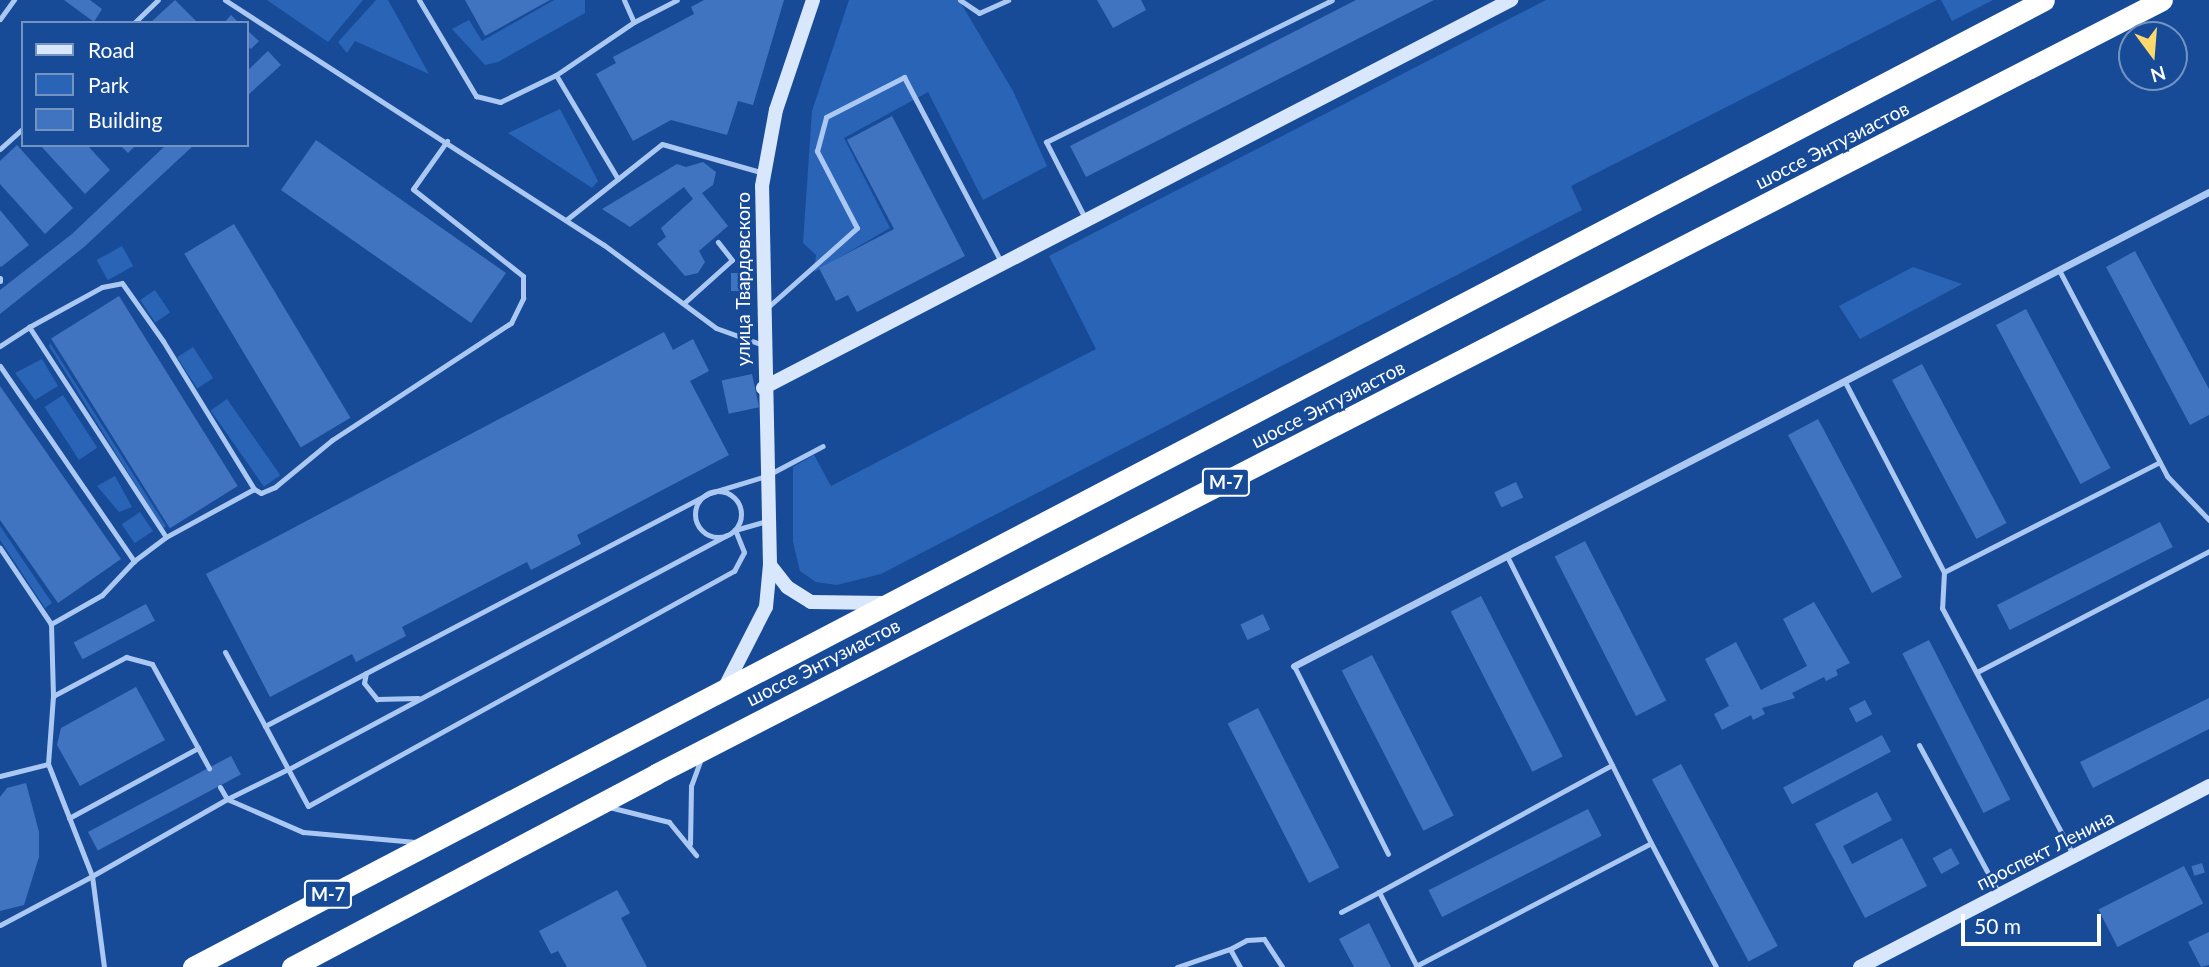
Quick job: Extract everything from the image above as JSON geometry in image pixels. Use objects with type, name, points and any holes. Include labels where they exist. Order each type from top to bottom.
[{"type":"highway","name":"шоссе Энтузиастов","points":[[193,967],[426,842],[890,603],[2044,0]]},
{"type":"highway","name":"шоссе Энтузиастов","points":[[292,967],[596,805],[2162,0]]},
{"type":"street","name":"улица Твардовского","points":[[725,687],[766,607],[770,565],[763,388],[764,173],[776,110],[813,0]]},
{"type":"street","points":[[763,388],[1511,0]]},
{"type":"street","points":[[1294,666],[2209,192]]},
{"type":"street","points":[[770,565],[788,587],[811,602],[890,603]]},
{"type":"street","name":"проспект Ленина","points":[[1860,967],[2209,786]]},
{"type":"lane","points":[[0,19],[14,0]]},
{"type":"lane","points":[[136,21],[158,0]]},
{"type":"lane","points":[[225,0],[566,220],[716,328],[763,345]]},
{"type":"lane","points":[[419,0],[476,96],[500,102],[556,75],[634,22],[677,0]]},
{"type":"lane","points":[[624,0],[634,22]]},
{"type":"lane","points":[[960,0],[978,13],[1008,0]]},
{"type":"lane","points":[[1086,220],[1046,142],[1332,0]]},
{"type":"lane","points":[[556,75],[618,179]]},
{"type":"lane","points":[[763,312],[857,228],[817,151],[826,117],[904,77],[1002,264]]},
{"type":"lane","points":[[0,149],[21,130]]},
{"type":"lane","points":[[0,346],[102,287],[122,283],[163,341],[254,489],[261,493],[275,486],[332,440],[511,323],[523,298],[523,275],[413,189],[447,141]]},
{"type":"lane","points":[[566,220],[662,144],[764,173]]},
{"type":"lane","points":[[684,303],[732,260],[718,242]]},
{"type":"lane","points":[[2059,270],[2167,476],[2209,520]]},
{"type":"lane","points":[[29,327],[166,537]]},
{"type":"lane","points":[[0,366],[134,561]]},
{"type":"lane","points":[[1845,382],[1944,572],[1942,608],[2074,856]]},
{"type":"lane","points":[[265,726],[710,492],[766,476],[822,446]]},
{"type":"lane","points":[[1944,572],[2160,462]]},
{"type":"lane","points":[[51,624],[102,595],[134,561],[166,537],[254,489]]},
{"type":"lane","points":[[225,652],[308,806],[734,570],[744,552],[735,530],[739,505],[726,493],[710,492]]},
{"type":"lane","points":[[710,492],[696,507],[696,524],[709,536],[727,535]]},
{"type":"lane","points":[[0,925],[227,799],[735,530],[768,521]]},
{"type":"lane","points":[[0,548],[51,624],[53,696],[48,764],[92,876],[104,967]]},
{"type":"lane","points":[[1977,672],[2209,551]]},
{"type":"lane","points":[[1507,556],[1716,967]]},
{"type":"lane","points":[[53,696],[126,657],[152,664],[209,768]]},
{"type":"lane","points":[[1294,666],[1388,854]]},
{"type":"lane","points":[[366,673],[364,683],[377,699],[397,702],[425,696]]},
{"type":"lane","points":[[1919,745],[1999,895]]},
{"type":"lane","points":[[69,818],[198,748]]},
{"type":"lane","points":[[690,844],[691,786],[705,749]]},
{"type":"lane","points":[[0,776],[48,764]]},
{"type":"lane","points":[[1341,912],[1612,765]]},
{"type":"lane","points":[[220,787],[227,799],[303,832],[426,842]]},
{"type":"lane","points":[[596,805],[639,811],[669,822],[690,844],[696,855]]},
{"type":"lane","points":[[1379,892],[1417,967],[1651,843]]},
{"type":"lane","points":[[1177,967],[1230,949],[1247,940],[1264,939],[1282,967]]},
{"type":"lane","points":[[1230,949],[1240,967]]},
{"type":"green space","points":[[267,0],[363,0],[328,42]]},
{"type":"green space","points":[[376,0],[388,0],[429,74],[355,41],[347,53],[338,42]]},
{"type":"green space","points":[[554,0],[585,0],[585,13],[498,62],[485,65],[452,29],[469,20],[482,41]]},
{"type":"green space","points":[[849,0],[959,0],[1013,91],[1047,166],[983,200],[928,92],[844,138],[890,228],[814,272],[816,255],[803,243],[812,111]]},
{"type":"green space","points":[[1546,0],[1937,0],[1571,186],[1582,210],[881,574],[837,585],[816,582],[800,571],[793,542],[793,467],[814,455],[831,486],[1096,349],[1049,256]]},
{"type":"green space","points":[[1941,0],[1993,0],[1952,21]]},
{"type":"green space","points":[[560,109],[598,181],[592,188],[508,133]]},
{"type":"green space","points":[[122,246],[133,266],[108,280],[97,260]]},
{"type":"green space","points":[[1913,267],[1962,284],[1860,339],[1839,306]]},
{"type":"green space","points":[[155,290],[170,312],[155,322],[140,300]]},
{"type":"green space","points":[[50,343],[166,526],[163,529],[49,346]]},
{"type":"green space","points":[[193,347],[213,378],[197,388],[177,357]]},
{"type":"green space","points":[[42,359],[58,386],[35,400],[15,373]]},
{"type":"green space","points":[[63,395],[97,448],[79,460],[45,407]]},
{"type":"green space","points":[[227,399],[280,475],[264,487],[211,410]]},
{"type":"green space","points":[[115,476],[132,507],[119,512],[97,486]]},
{"type":"green space","points":[[140,512],[153,531],[135,543],[122,524]]},
{"type":"green space","points":[[0,526],[52,603],[45,608],[0,540]]},
{"type":"building","points":[[64,0],[90,0],[102,9],[93,21]]},
{"type":"building","points":[[175,0],[196,21],[152,21]]},
{"type":"building","points":[[465,0],[550,0],[485,36]]},
{"type":"building","points":[[704,0],[784,0],[753,105],[738,101],[727,135],[671,120],[633,141],[596,74],[616,63],[613,57],[694,14],[691,7]]},
{"type":"building","points":[[1097,0],[1141,0],[1146,10],[1113,28]]},
{"type":"building","points":[[1356,0],[1434,0],[1086,177],[1070,146]]},
{"type":"building","points":[[231,15],[237,21],[226,21]]},
{"type":"building","points":[[248,31],[259,41],[251,49],[248,47]]},
{"type":"building","points":[[268,51],[281,65],[248,95],[248,70]]},
{"type":"building","points":[[892,116],[965,256],[857,312],[848,295],[836,301],[819,268],[894,229],[847,140]]},
{"type":"building","points":[[316,140],[506,273],[471,323],[281,190]]},
{"type":"building","points":[[17,145],[73,208],[45,234],[0,184],[0,161]]},
{"type":"building","points":[[42,147],[89,147],[110,170],[85,194]]},
{"type":"building","points":[[122,147],[134,147],[128,153]]},
{"type":"building","points":[[164,147],[192,147],[84,247],[0,314],[0,290],[72,234]]},
{"type":"building","points":[[703,162],[716,172],[713,185],[702,193],[728,226],[699,251],[705,262],[698,273],[685,276],[657,244],[666,237],[661,228],[693,199],[684,187],[630,227],[602,209],[677,164],[686,167]]},
{"type":"building","points":[[0,210],[29,245],[1,267],[0,266]]},
{"type":"building","points":[[234,224],[350,418],[301,448],[184,254]]},
{"type":"building","points":[[2135,251],[2209,389],[2209,415],[2190,425],[2106,267]]},
{"type":"building","points":[[731,273],[740,273],[740,291],[731,291]]},
{"type":"building","points":[[119,296],[238,486],[170,528],[51,338]]},
{"type":"building","points":[[2026,309],[2111,468],[2080,484],[1996,325]]},
{"type":"building","points":[[664,332],[673,350],[693,339],[709,371],[690,381],[729,455],[577,535],[581,544],[531,570],[527,562],[402,627],[406,636],[356,662],[352,654],[270,697],[206,574]]},
{"type":"building","points":[[1922,364],[2007,523],[1976,539],[1892,380]]},
{"type":"building","points":[[752,374],[759,407],[729,414],[722,380]]},
{"type":"building","points":[[0,386],[121,559],[58,603],[0,520]]},
{"type":"building","points":[[1818,419],[1902,577],[1872,593],[1788,435]]},
{"type":"building","points":[[1516,482],[1523,497],[1501,508],[1494,492]]},
{"type":"building","points":[[2160,522],[2173,547],[2010,630],[1997,605]]},
{"type":"building","points":[[1585,541],[1666,700],[1636,716],[1555,556]]},
{"type":"building","points":[[1481,596],[1563,756],[1532,772],[1451,611]]},
{"type":"building","points":[[1814,602],[1850,663],[1836,670],[1838,675],[1826,681],[1824,677],[1792,693],[1795,698],[1762,708],[1765,714],[1753,720],[1751,715],[1722,730],[1714,714],[1729,706],[1705,659],[1736,642],[1761,690],[1807,666],[1783,619]]},
{"type":"building","points":[[146,604],[155,621],[83,659],[74,642]]},
{"type":"building","points":[[1263,614],[1270,629],[1248,640],[1240,625]]},
{"type":"building","points":[[1929,640],[2010,799],[1984,813],[1902,654]]},
{"type":"building","points":[[1372,655],[1454,815],[1423,831],[1342,670]]},
{"type":"building","points":[[136,687],[165,740],[80,786],[57,745],[61,728]]},
{"type":"building","points":[[2209,698],[2209,729],[2093,788],[2080,762]]},
{"type":"building","points":[[1865,700],[1872,714],[1856,722],[1849,708]]},
{"type":"building","points":[[1258,708],[1339,867],[1309,883],[1228,723]]},
{"type":"building","points":[[1882,735],[1891,752],[1792,804],[1783,788]]},
{"type":"building","points":[[231,756],[241,775],[98,851],[88,832]]},
{"type":"building","points":[[1681,764],[1778,946],[1749,961],[1652,779]]},
{"type":"building","points":[[26,783],[39,832],[39,857],[24,905],[0,911],[0,797],[7,788]]},
{"type":"building","points":[[1877,792],[1892,820],[1843,846],[1852,864],[1902,838],[1927,886],[1865,918],[1815,824]]},
{"type":"building","points":[[1588,809],[1602,836],[1442,917],[1429,890]]},
{"type":"building","points":[[1951,848],[1960,864],[1941,874],[1933,858]]},
{"type":"building","points":[[2202,863],[2205,873],[2194,876],[2191,866]]},
{"type":"building","points":[[2184,866],[2203,903],[2118,947],[2098,910]]},
{"type":"building","points":[[617,890],[630,913],[621,918],[647,967],[567,967],[558,951],[551,954],[539,931]]},
{"type":"building","points":[[1369,923],[1391,967],[1354,967],[1339,939]]},
{"type":"building","points":[[2209,932],[2209,965],[2201,967],[2188,942]]}]
